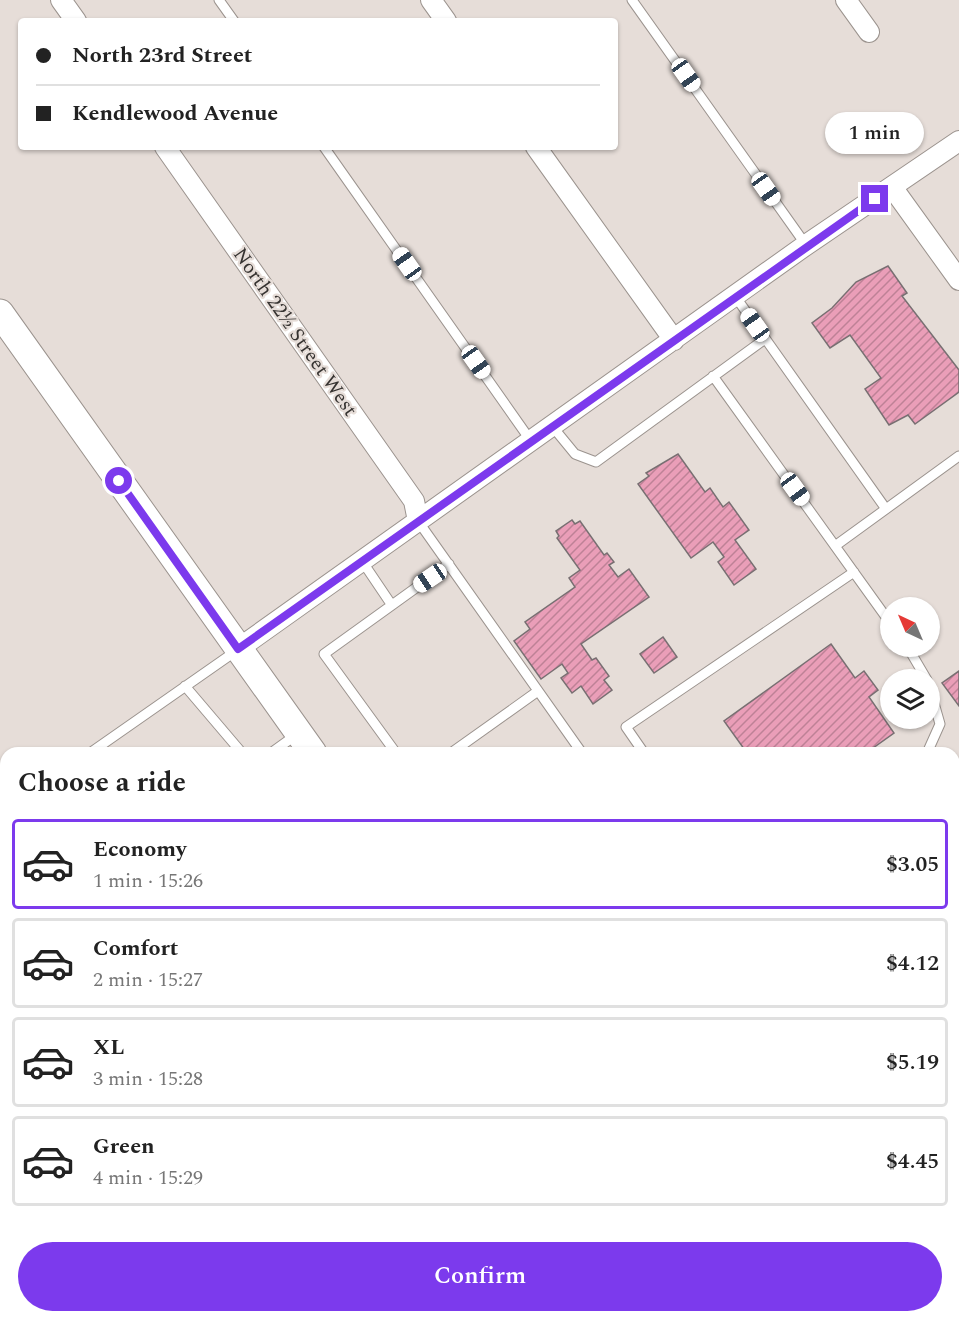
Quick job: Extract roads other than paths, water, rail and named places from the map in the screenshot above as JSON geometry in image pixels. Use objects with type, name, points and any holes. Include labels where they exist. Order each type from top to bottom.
[{"type":"main road","points":[[0,313],[306,743]]},
{"type":"street","points":[[61,0],[74,18]]},
{"type":"street","points":[[430,0],[444,18]]},
{"type":"street","points":[[846,0],[869,32]]},
{"type":"street","points":[[238,649],[806,245],[959,141]]},
{"type":"street","name":"North 22½ Street West","points":[[167,150],[414,501],[418,521]]},
{"type":"street","points":[[538,150],[674,340]]},
{"type":"street","points":[[892,187],[959,280]]},
{"type":"lane","points":[[219,0],[232,18]]},
{"type":"lane","points":[[632,0],[806,245]]},
{"type":"lane","points":[[326,150],[531,441]]},
{"type":"lane","points":[[735,297],[886,509]]},
{"type":"lane","points":[[552,426],[574,454],[596,462],[765,339]]},
{"type":"lane","points":[[713,376],[880,609]]},
{"type":"lane","points":[[836,546],[959,456]]},
{"type":"lane","points":[[418,521],[578,747]]},
{"type":"lane","points":[[362,561],[391,604]]},
{"type":"lane","points":[[392,747],[324,654],[449,564]]},
{"type":"lane","points":[[640,747],[626,727],[854,572]]},
{"type":"lane","points":[[99,747],[238,649]]},
{"type":"lane","points":[[185,686],[237,747]]},
{"type":"lane","points":[[459,747],[538,691]]},
{"type":"lane","points":[[930,747],[938,729]]}]
